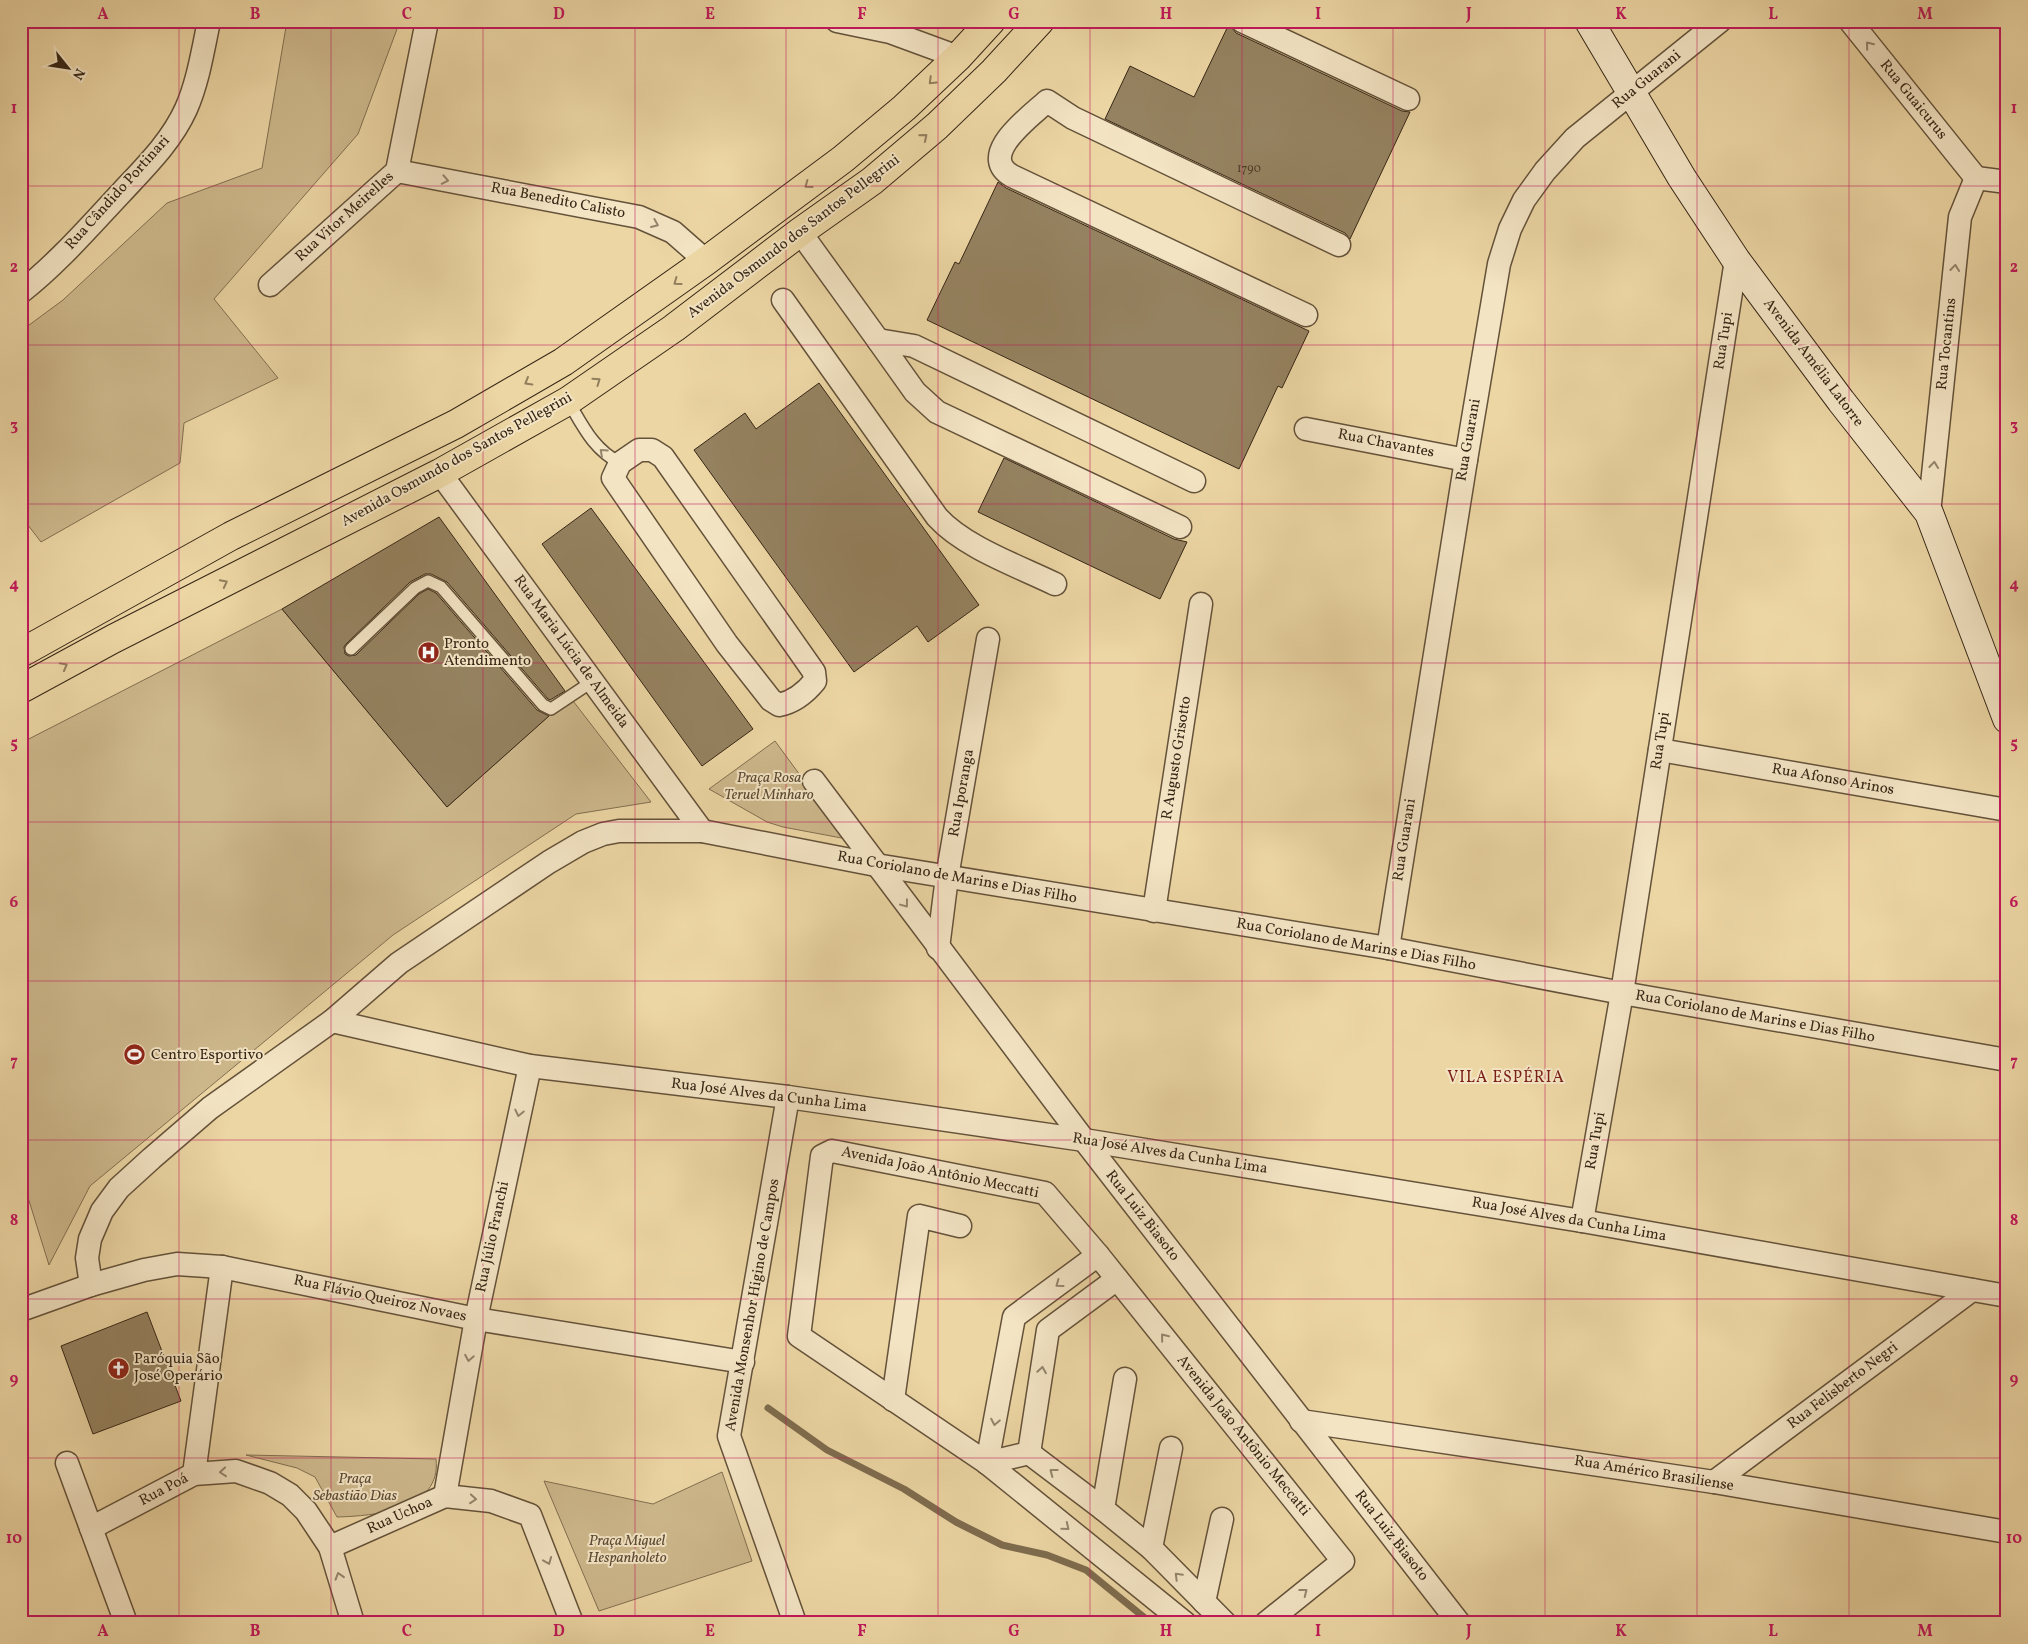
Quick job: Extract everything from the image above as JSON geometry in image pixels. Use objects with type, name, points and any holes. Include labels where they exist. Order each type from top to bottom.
[{"type":"main road","points":[[21,653],[231,536],[456,424],[554,367],[706,261],[843,160],[904,108],[991,21]]},
{"type":"main road","name":"Avenida Osmundo dos Santos Pellegrini","points":[[21,689],[113,639],[440,472],[568,401],[674,328],[800,232],[872,181],[937,126],[994,71],[1040,21]]},
{"type":"main road","name":"Avenida Amélia Latorre","points":[[1589,21],[1682,178],[1736,260],[1841,402],[1929,513],[2007,719]]},
{"type":"main road","points":[[192,600],[188,588],[189,578],[196,569],[216,555],[231,536]]},
{"type":"street","name":"Rua Cândido Portinari","points":[[21,292],[34,282],[94,222],[169,141],[186,109],[196,78],[209,21]]},
{"type":"street","name":"Rua Vitor Meirelles","points":[[270,285],[397,171],[427,21]]},
{"type":"street","points":[[837,21],[890,32],[958,56]]},
{"type":"street","points":[[1242,21],[1408,99]]},
{"type":"street","name":"Rua Guarani","points":[[1388,948],[1499,264],[1510,229],[1524,200],[1544,171],[1575,138],[1720,21]]},
{"type":"street","name":"Rua Guaicurus","points":[[1850,21],[1976,178]]},
{"type":"street","points":[[1306,316],[1012,176],[1004,171],[999,164],[1003,145],[1012,133],[1047,101],[1073,118],[1339,245]]},
{"type":"street","name":"Rua Benedito Calisto","points":[[397,171],[638,217],[673,232],[706,261]]},
{"type":"street","points":[[1976,178],[2007,182]]},
{"type":"street","name":"Rua Tocantins","points":[[1929,513],[1960,217],[1976,178]]},
{"type":"street","points":[[800,232],[915,392],[937,412],[1180,527]]},
{"type":"street","name":"Rua Tupi","points":[[1582,1221],[1622,994],[1736,260]]},
{"type":"street","points":[[783,300],[936,516],[949,530],[965,540],[1055,584]]},
{"type":"street","points":[[878,340],[914,346],[1194,480]]},
{"type":"street","name":"Rua Chavantes","points":[[1306,429],[1466,460]]},
{"type":"street","points":[[639,450],[652,450],[663,458],[814,672],[815,681],[809,688],[790,702],[779,705],[771,700],[727,644],[613,478],[620,463],[639,450]]},
{"type":"street","name":"Rua Maria Lúcia de Almeida","points":[[440,472],[702,831]]},
{"type":"street","name":"R Augusto Grisotto","points":[[1154,911],[1201,604]]},
{"type":"street","name":"Rua Iporanga","points":[[938,948],[947,876],[988,639]]},
{"type":"street","name":"Rua Afonso Arinos","points":[[1660,750],[2007,810]]},
{"type":"street","name":"Rua Luiz Biasoto","points":[[814,781],[1084,1140],[1459,1623]]},
{"type":"street","name":"Rua Coriolano de Marins e Dias Filho","points":[[91,1285],[88,1258],[90,1239],[102,1211],[119,1188],[210,1108],[332,1021],[399,963],[549,862],[583,842],[603,834],[619,831],[702,831],[876,865],[1388,948],[1622,994],[2007,1060]]},
{"type":"street","name":"Rua José Alves da Cunha Lima","points":[[332,1021],[530,1066],[788,1097],[1084,1140],[1582,1221],[2007,1296]]},
{"type":"street","name":"Rua Júlio Franchi","points":[[444,1496],[476,1319],[530,1066]]},
{"type":"street","name":"Avenida Monsenhor Higino de Campos","points":[[788,1097],[729,1436],[795,1623]]},
{"type":"street","name":"Avenida João Antônio Meccatti","points":[[1185,1623],[987,1463],[799,1336],[822,1156],[832,1151],[1045,1193],[1098,1255],[1343,1561],[1266,1623]]},
{"type":"street","points":[[892,1400],[920,1216],[960,1226]]},
{"type":"street","points":[[1029,1453],[987,1463],[1014,1317],[1098,1255]]},
{"type":"street","name":"Rua Flávio Queiroz Novaes","points":[[21,1310],[91,1285],[144,1270],[177,1264],[222,1267],[476,1319],[743,1362]]},
{"type":"street","points":[[194,1474],[222,1267]]},
{"type":"street","points":[[1029,1453],[1048,1330],[1117,1279]]},
{"type":"street","name":"Rua Felisberto Negri","points":[[1714,1482],[1972,1290]]},
{"type":"street","points":[[1103,1509],[1125,1379]]},
{"type":"street","name":"Rua Américo Brasiliense","points":[[1301,1421],[1714,1482],[2007,1532]]},
{"type":"street","points":[[1151,1548],[1170,1448]]},
{"type":"street","points":[[1029,1453],[1151,1548],[1224,1623]]},
{"type":"street","points":[[68,1463],[126,1623]]},
{"type":"street","name":"Rua Poá","points":[[91,1528],[194,1474],[236,1471],[270,1483],[290,1495],[306,1511],[330,1547],[353,1623]]},
{"type":"street","name":"Rua Uchoa","points":[[330,1547],[444,1496],[491,1501],[530,1515],[572,1623]]},
{"type":"street","points":[[1204,1602],[1222,1519]]},
{"type":"lane","points":[[568,401],[598,448],[607,456],[620,463]]},
{"type":"lane","points":[[351,649],[415,588],[428,581],[441,587],[544,705],[551,709],[593,681]]},
{"type":"green space","points":[[287,21],[400,21],[358,134],[214,299],[278,378],[184,423],[180,463],[41,542],[21,516],[21,331],[63,300],[167,203],[262,168]]},
{"type":"green space","name":"Centro Esportivo","points":[[282,609],[447,807],[570,697],[651,802],[576,814],[393,935],[90,1186],[49,1265],[21,1175],[21,743]]},
{"type":"green space","name":"Praça Rosa Teruel Minharo","points":[[775,741],[847,839],[783,827],[767,822],[709,789]]},
{"type":"green space","name":"Praça Sebastião Dias","points":[[246,1455],[436,1459],[435,1476],[428,1489],[417,1500],[403,1507],[369,1515],[337,1517],[315,1477],[297,1468]]},
{"type":"green space","name":"Praça Miguel Hespanholeto","points":[[722,1472],[752,1561],[599,1611],[544,1481],[653,1504]]},
{"type":"building","points":[[1229,24],[1236,33],[1402,111],[1410,112],[1350,239],[1345,233],[1105,119],[1130,66],[1194,97]]},
{"type":"building","points":[[998,182],[1006,188],[1309,331],[1282,388],[1278,386],[1239,469],[927,320],[955,262],[959,264]]},
{"type":"building","points":[[819,383],[979,605],[928,642],[917,626],[854,672],[694,450],[745,413],[756,429]]},
{"type":"building","points":[[1004,458],[1174,539],[1187,542],[1160,599],[978,512]]},
{"type":"building","points":[[591,508],[753,729],[702,766],[542,544]]},
{"type":"building","name":"Pronto Atendimento","points":[[439,517],[565,691],[550,700],[548,699],[447,582],[431,574],[425,574],[410,582],[346,644],[344,647],[345,654],[349,656],[356,655],[419,594],[428,589],[436,593],[537,710],[549,716],[447,807],[282,609]]},
{"type":"building","name":"Paróquia São José Operário","points":[[147,1312],[181,1401],[93,1434],[61,1346]]},
{"type":"waterway","points":[[768,1408],[827,1450],[904,1489],[956,1522],[1002,1545],[1047,1555],[1086,1570],[1151,1623]]},
{"type":"place","name":"Pronto Atendimento","points":[[428,653]]},
{"type":"place","name":"Centro Esportivo","points":[[135,1055]]},
{"type":"place","name":"Paróquia São José Operário","points":[[118,1368]]},
{"type":"district","name":"VILA ESPÉRIA","points":[[1506,1078]]}]
